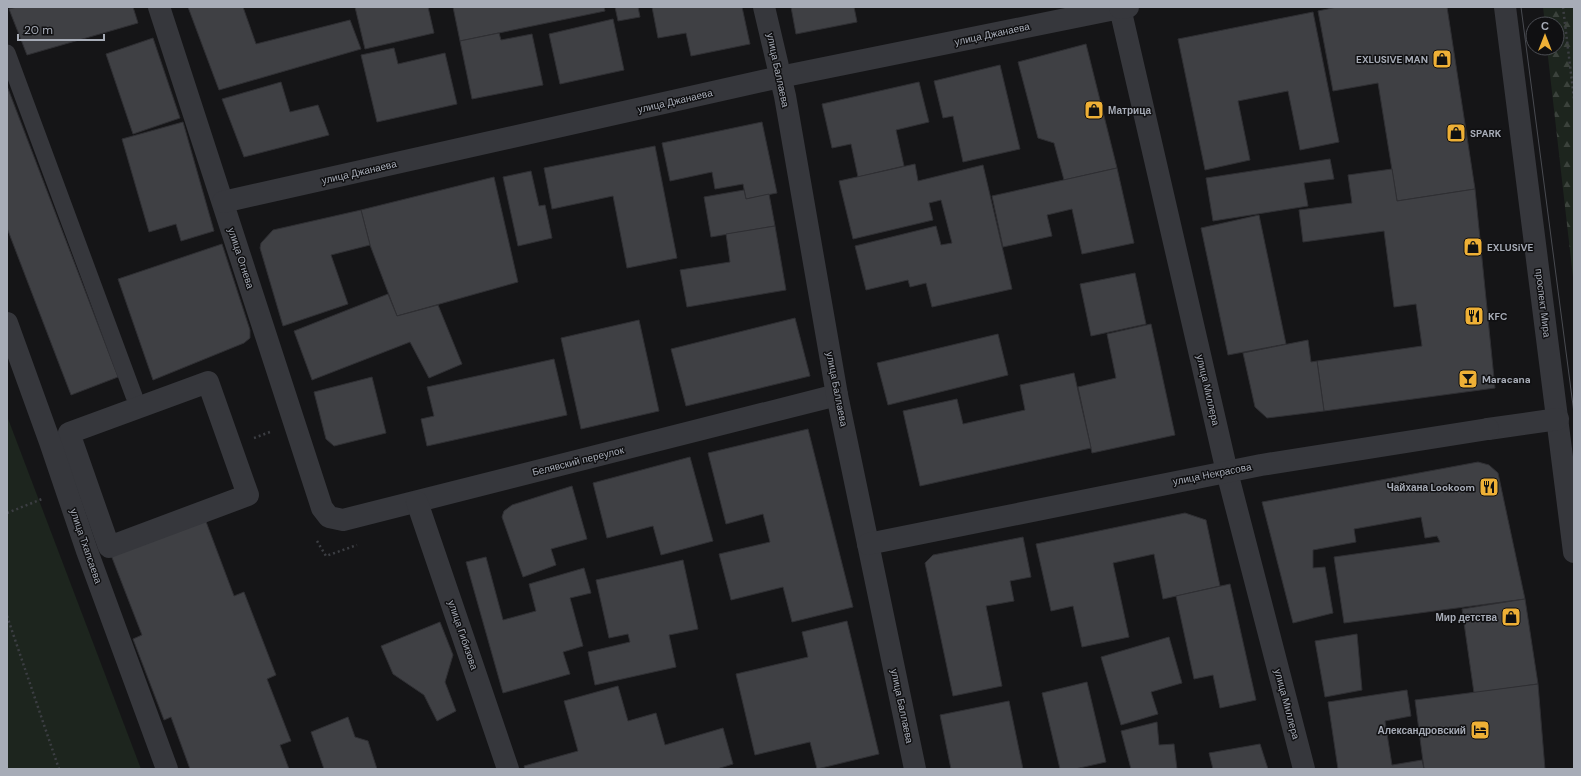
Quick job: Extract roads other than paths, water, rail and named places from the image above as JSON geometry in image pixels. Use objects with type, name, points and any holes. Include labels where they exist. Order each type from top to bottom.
[{"type":"street","name":"улица Огнева","points":[[159,7],[322,508]]},
{"type":"street","name":"улица Баллаева","points":[[764,7],[780,77],[837,395],[915,769]]},
{"type":"street","name":"улица Джанаева","points":[[223,202],[780,77],[1122,7]]},
{"type":"street","name":"улица Миллера","points":[[1122,7],[1227,472],[1304,769]]},
{"type":"street","name":"проспект Мира","points":[[1505,7],[1574,552]]},
{"type":"street","name":"улица Тхапсаева","points":[[7,323],[87,551],[167,769]]},
{"type":"street","points":[[208,382],[248,495],[109,547],[69,434],[208,382]]},
{"type":"street","name":"Белявский переулок","points":[[322,508],[329,517],[343,520],[837,395]]},
{"type":"street","name":"улица Некрасова","points":[[868,544],[1261,465],[1558,419]]},
{"type":"street","name":"улица Гибизова","points":[[418,502],[508,769]]},
{"type":"lane","points":[[7,53],[134,396]]},
{"type":"tram line","points":[[1521,7],[1574,413]]},
{"type":"place","name":"EXLUSIVE MAN","points":[[1442,59]]},
{"type":"place","name":"Матрица","points":[[1094,110]]},
{"type":"place","name":"SPARK","points":[[1456,133]]},
{"type":"place","name":"EXLUSiVE","points":[[1473,247]]},
{"type":"place","name":"KFC","points":[[1474,316]]},
{"type":"place","name":"Maracana","points":[[1468,379]]},
{"type":"place","name":"Чайхана Lookoom","points":[[1489,487]]},
{"type":"place","name":"Мир детства","points":[[1511,617]]},
{"type":"place","name":"Александровский","points":[[1480,730]]}]
